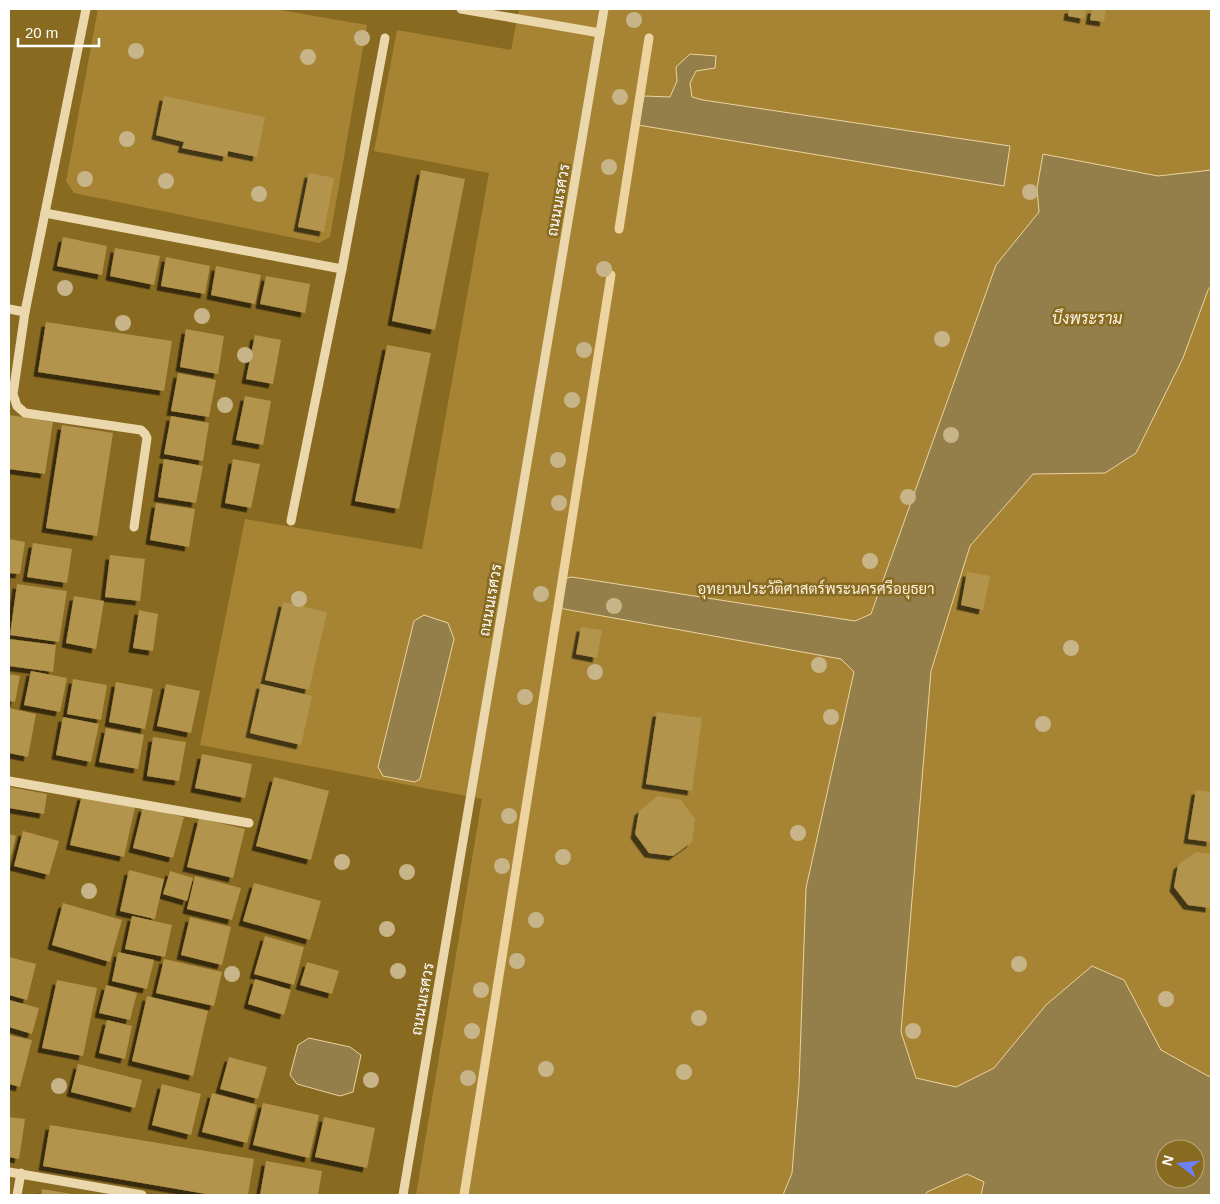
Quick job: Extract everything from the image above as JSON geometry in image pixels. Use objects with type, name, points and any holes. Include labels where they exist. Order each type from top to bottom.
[{"type":"street","points":[[86,9],[25,312],[13,394],[16,406],[26,412],[141,430],[145,434],[147,438],[134,527]]},
{"type":"street","points":[[461,9],[600,33]]},
{"type":"street","name":"ถนนนเรศวร","points":[[403,1195],[604,9]]},
{"type":"street","points":[[291,521],[342,269],[385,38]]},
{"type":"street","points":[[45,213],[342,269]]},
{"type":"street","points":[[9,309],[25,312]]},
{"type":"street","points":[[9,781],[249,823]]},
{"type":"street","points":[[9,1172],[142,1195]]},
{"type":"street","points":[[17,1195],[21,1174]]},
{"type":"green space","points":[[98,9],[274,9],[367,25],[330,237],[319,243],[74,193],[66,181]]},
{"type":"green space","name":"อุทยานประวัติศาสตร์พระนครศรีอยุธยา","points":[[519,9],[1211,9],[1211,1195],[416,1195],[482,799],[200,745],[245,519],[422,549],[489,173],[374,151],[397,30],[511,50]]},
{"type":"water","points":[[690,54],[716,56],[715,68],[696,71],[690,83],[692,97],[1010,146],[1004,186],[638,125],[644,96],[670,97],[677,81],[676,67]]},
{"type":"water","name":"บึงพระราม","points":[[1043,154],[1158,176],[1211,170],[1211,286],[1183,358],[1136,453],[1105,473],[1033,474],[970,546],[931,671],[901,1032],[916,1078],[956,1087],[994,1068],[1046,1005],[1092,966],[1124,980],[1161,1050],[1211,1076],[1211,1195],[981,1195],[984,1182],[967,1174],[927,1192],[925,1195],[783,1195],[792,1173],[799,1084],[806,888],[854,672],[841,659],[564,609],[557,604],[562,579],[572,577],[855,621],[871,614],[996,265],[1039,212],[1037,188]]},
{"type":"water","points":[[424,615],[448,623],[454,639],[420,779],[415,782],[383,776],[378,767],[414,621]]},
{"type":"water","points":[[309,1038],[350,1047],[361,1055],[353,1092],[340,1096],[297,1084],[290,1075],[298,1045]]},
{"type":"building","points":[[1069,9],[1086,9],[1084,19],[1068,16]]},
{"type":"building","points":[[1092,9],[1106,9],[1104,22],[1090,20]]},
{"type":"building","points":[[164,96],[265,117],[257,157],[228,151],[227,157],[182,148],[184,142],[156,135]]},
{"type":"building","points":[[421,170],[465,179],[435,330],[392,321]]},
{"type":"building","points":[[309,173],[334,178],[324,232],[298,227]]},
{"type":"building","points":[[63,237],[107,246],[102,275],[57,266]]},
{"type":"building","points":[[115,248],[160,256],[154,285],[110,276]]},
{"type":"building","points":[[166,257],[210,266],[205,294],[161,286]]},
{"type":"building","points":[[216,266],[261,275],[255,304],[211,295]]},
{"type":"building","points":[[266,276],[310,284],[305,313],[260,304]]},
{"type":"building","points":[[46,322],[172,341],[164,391],[38,372]]},
{"type":"building","points":[[186,329],[224,336],[218,374],[180,367]]},
{"type":"building","points":[[255,335],[281,340],[273,384],[246,379]]},
{"type":"building","points":[[387,345],[431,353],[399,509],[355,501]]},
{"type":"building","points":[[178,373],[216,380],[209,417],[171,411]]},
{"type":"building","points":[[245,396],[271,401],[263,445],[236,440]]},
{"type":"building","points":[[9,415],[53,422],[45,474],[9,469]]},
{"type":"building","points":[[171,416],[209,423],[203,461],[164,454]]},
{"type":"building","points":[[62,425],[113,433],[97,536],[46,528]]},
{"type":"building","points":[[164,459],[203,466],[196,503],[158,497]]},
{"type":"building","points":[[233,459],[260,464],[251,508],[225,503]]},
{"type":"building","points":[[156,503],[195,509],[189,547],[150,540]]},
{"type":"building","points":[[9,539],[25,542],[20,574],[9,573]]},
{"type":"building","points":[[33,543],[72,549],[67,583],[27,577]]},
{"type":"building","points":[[110,555],[145,559],[140,601],[105,597]]},
{"type":"building","points":[[967,572],[990,576],[983,610],[961,605]]},
{"type":"building","points":[[17,584],[67,591],[59,642],[10,635]]},
{"type":"building","points":[[74,596],[104,601],[96,649],[66,643]]},
{"type":"building","points":[[283,602],[327,612],[309,690],[265,680]]},
{"type":"building","points":[[139,610],[158,614],[153,651],[133,648]]},
{"type":"building","points":[[581,627],[602,630],[597,658],[576,654]]},
{"type":"building","points":[[9,639],[56,645],[53,672],[9,666]]},
{"type":"building","points":[[31,671],[67,678],[60,712],[24,705]]},
{"type":"building","points":[[9,674],[20,676],[15,702],[9,701]]},
{"type":"building","points":[[73,679],[107,685],[101,720],[67,714]]},
{"type":"building","points":[[116,682],[153,689],[145,729],[109,722]]},
{"type":"building","points":[[166,684],[200,691],[191,733],[157,726]]},
{"type":"building","points":[[261,684],[312,696],[301,745],[250,733]]},
{"type":"building","points":[[9,708],[36,714],[28,757],[9,753]]},
{"type":"building","points":[[657,712],[702,718],[692,791],[646,784]]},
{"type":"building","points":[[63,717],[99,724],[91,762],[56,755]]},
{"type":"building","points":[[106,728],[144,735],[138,769],[99,762]]},
{"type":"building","points":[[153,737],[186,742],[179,781],[147,776]]},
{"type":"building","points":[[202,754],[252,764],[245,798],[195,788]]},
{"type":"building","points":[[274,777],[329,791],[311,860],[256,846]]},
{"type":"building","points":[[9,787],[47,794],[44,814],[9,808]]},
{"type":"building","points":[[1196,790],[1211,792],[1211,842],[1188,839]]},
{"type":"building","points":[[82,795],[135,807],[124,857],[70,845]]},
{"type":"building","points":[[658,796],[681,800],[695,819],[692,842],[673,856],[649,853],[635,834],[639,811]]},
{"type":"building","points":[[143,807],[184,817],[173,858],[133,848]]},
{"type":"building","points":[[199,818],[245,829],[233,878],[187,867]]},
{"type":"building","points":[[23,831],[59,841],[49,875],[14,866]]},
{"type":"building","points":[[9,834],[16,836],[9,864]]},
{"type":"building","points":[[1196,852],[1211,854],[1210,908],[1188,905],[1174,887],[1178,865]]},
{"type":"building","points":[[129,870],[164,879],[155,919],[120,911]]},
{"type":"building","points":[[170,871],[193,878],[187,901],[163,894]]},
{"type":"building","points":[[195,876],[241,888],[232,920],[187,909]]},
{"type":"building","points":[[254,883],[321,901],[310,940],[243,921]]},
{"type":"building","points":[[63,903],[122,920],[110,962],[52,945]]},
{"type":"building","points":[[132,916],[172,925],[165,957],[125,949]]},
{"type":"building","points":[[190,917],[231,927],[222,965],[181,955]]},
{"type":"building","points":[[265,936],[304,947],[294,985],[254,974]]},
{"type":"building","points":[[118,952],[154,960],[147,989],[112,981]]},
{"type":"building","points":[[9,957],[36,964],[27,1000],[9,995]]},
{"type":"building","points":[[164,959],[222,972],[214,1006],[156,993]]},
{"type":"building","points":[[307,962],[339,971],[332,994],[300,985]]},
{"type":"building","points":[[255,979],[291,990],[284,1015],[248,1004]]},
{"type":"building","points":[[57,980],[97,988],[83,1056],[42,1048]]},
{"type":"building","points":[[106,985],[137,993],[130,1020],[99,1013]]},
{"type":"building","points":[[147,996],[208,1011],[193,1076],[132,1061]]},
{"type":"building","points":[[9,1000],[39,1008],[32,1034],[9,1027]]},
{"type":"building","points":[[107,1020],[132,1026],[125,1059],[99,1053]]},
{"type":"building","points":[[9,1035],[32,1040],[20,1087],[9,1084]]},
{"type":"building","points":[[229,1057],[267,1067],[258,1099],[220,1089]]},
{"type":"building","points":[[78,1064],[142,1080],[135,1108],[71,1092]]},
{"type":"building","points":[[162,1084],[201,1094],[191,1135],[152,1125]]},
{"type":"building","points":[[212,1093],[257,1105],[247,1143],[202,1132]]},
{"type":"building","points":[[263,1103],[319,1115],[309,1158],[253,1145]]},
{"type":"building","points":[[9,1117],[25,1119],[19,1159],[9,1157]]},
{"type":"building","points":[[324,1117],[375,1128],[367,1168],[315,1157]]},
{"type":"building","points":[[50,1125],[254,1159],[248,1195],[212,1195],[43,1166]]},
{"type":"building","points":[[266,1161],[322,1171],[318,1195],[260,1195]]},
{"type":"building","points":[[42,1189],[72,1194],[41,1195]]},
{"type":"waterway","points":[[619,229],[649,38]]},
{"type":"waterway","points":[[464,1195],[611,275]]}]
